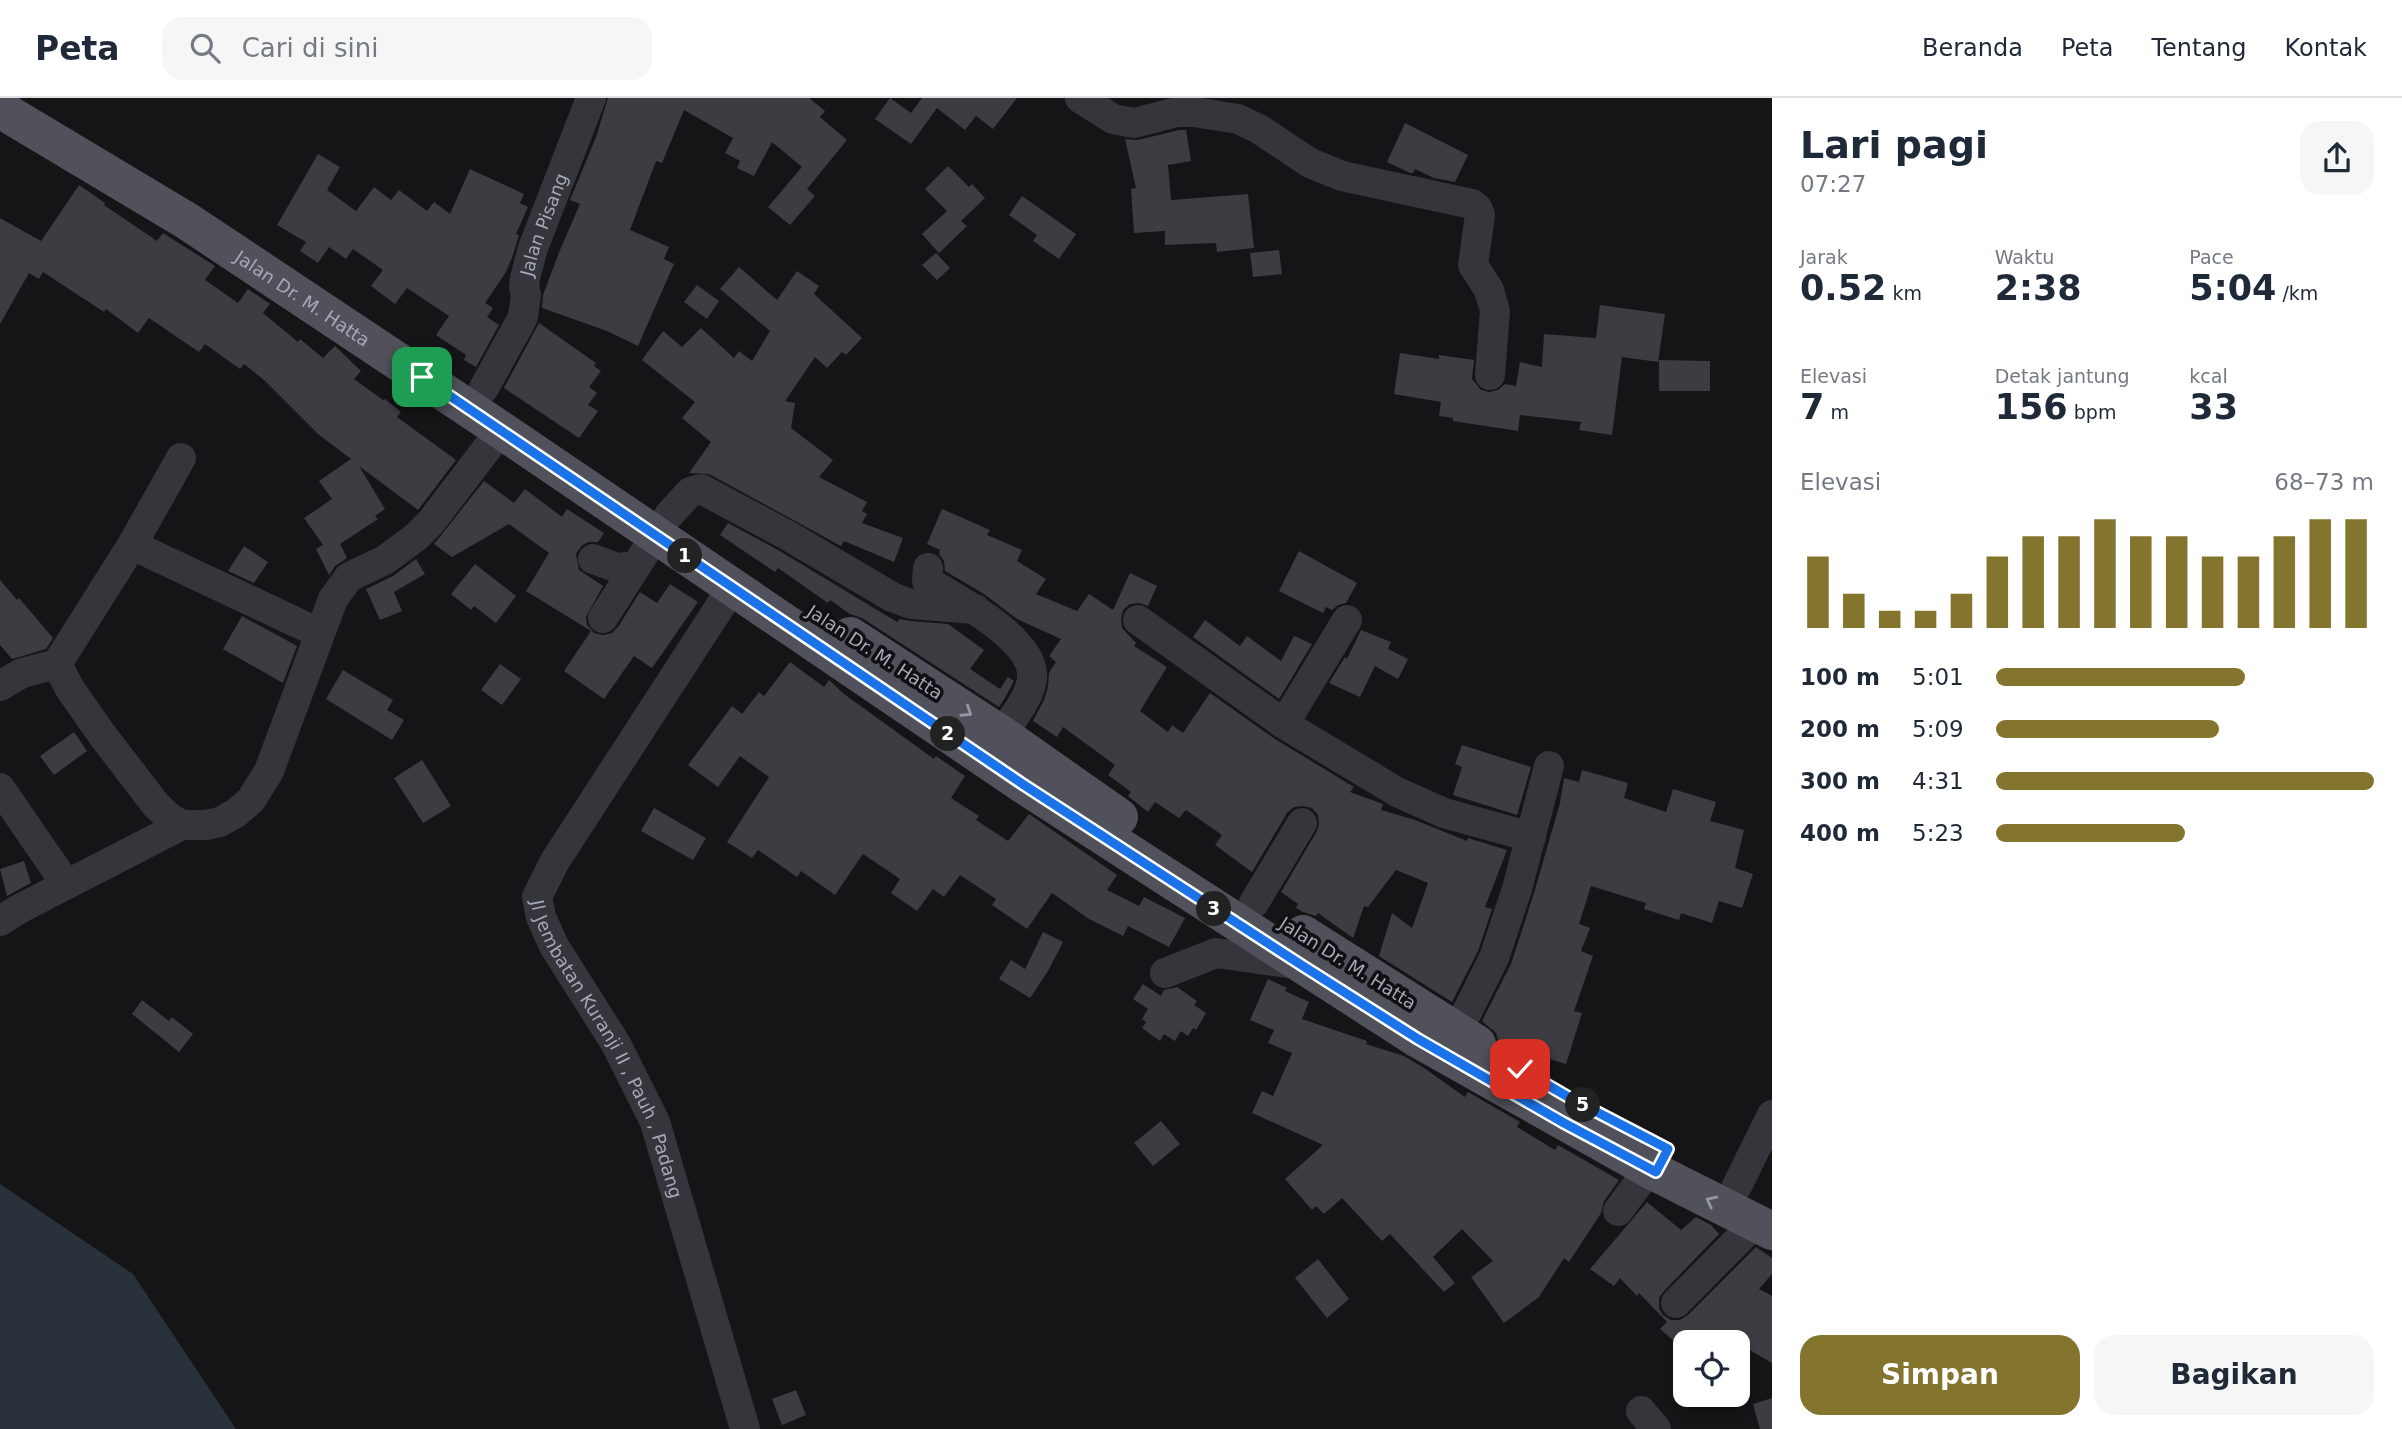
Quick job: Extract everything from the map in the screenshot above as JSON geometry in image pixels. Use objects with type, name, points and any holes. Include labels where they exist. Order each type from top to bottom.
[{"type":"main road","name":"Jalan Dr. M. Hatta","points":[[28,98],[76,138],[187,221],[500,430],[654,539],[732,588],[1024,785],[1303,966],[1418,1039],[1766,1219]]},
{"type":"main road","name":"Jalan Dr. M. Hatta","points":[[0,108],[76,138],[167,180],[484,388],[654,539],[1002,735],[1123,820],[1457,1032],[1570,1098],[1657,1164],[1737,1186],[1766,1219]]},
{"type":"street","name":"Jalan Pisang","points":[[484,388],[523,317],[525,278],[533,248],[591,98]]},
{"type":"street","points":[[1080,98],[1112,118],[1134,123],[1177,105],[1194,112],[1238,120],[1259,130],[1310,163],[1342,176],[1472,204],[1480,215],[1473,265],[1489,290],[1495,312],[1490,375]]},
{"type":"street","points":[[0,921],[182,825],[220,822],[251,800],[270,771],[333,599],[349,577],[392,555],[431,522],[500,430]]},
{"type":"street","points":[[0,685],[22,673],[57,664],[132,545],[181,458]]},
{"type":"street","points":[[604,618],[654,539],[690,492],[701,489],[787,534],[892,597],[911,604],[975,609]]},
{"type":"street","points":[[593,559],[618,568],[654,539]]},
{"type":"street","points":[[132,545],[319,633]]},
{"type":"street","points":[[928,568],[927,581],[975,609],[1012,640],[1026,656],[1032,669],[1027,693],[1002,735]]},
{"type":"street","name":"Jl Jembatan Kuranji II , Pauh , Padang","points":[[732,588],[555,861],[537,897],[541,917],[554,946],[616,1044],[655,1122],[745,1429]]},
{"type":"street","points":[[1138,620],[1284,724],[1397,792],[1444,813],[1531,837]]},
{"type":"street","points":[[1284,724],[1347,620]]},
{"type":"street","points":[[57,664],[70,689],[103,736],[156,805],[182,825]]},
{"type":"street","points":[[1457,1032],[1494,958],[1531,837],[1549,766]]},
{"type":"street","points":[[0,789],[66,884]]},
{"type":"street","points":[[1254,903],[1302,823]]},
{"type":"street","points":[[1165,973],[1184,963],[1216,953],[1303,966]]},
{"type":"street","points":[[1737,1186],[1772,1115]]},
{"type":"street","points":[[1618,1211],[1657,1164]]},
{"type":"street","points":[[1676,1303],[1766,1219]]},
{"type":"shaded area","points":[[0,1184],[133,1274],[236,1429],[0,1429]]},
{"type":"building","points":[[608,98],[809,98],[825,111],[820,117],[847,140],[807,189],[815,196],[790,225],[768,207],[802,167],[772,142],[754,176],[737,168],[740,161],[725,153],[733,138],[684,110],[662,163],[656,161],[630,230],[669,247],[664,259],[674,264],[638,346],[607,331],[542,308],[543,295],[580,204],[570,200],[596,137]]},
{"type":"building","points":[[890,98],[911,113],[922,98],[1017,98],[993,129],[976,116],[965,130],[937,108],[911,144],[875,119]]},
{"type":"building","points":[[1405,123],[1468,155],[1455,182],[1434,178],[1415,169],[1410,173],[1387,162]]},
{"type":"building","points":[[1186,130],[1191,161],[1168,165],[1171,200],[1248,194],[1254,248],[1217,252],[1216,243],[1165,245],[1165,231],[1134,233],[1131,189],[1136,188],[1125,139],[1138,140]]},
{"type":"building","points":[[318,154],[340,167],[327,190],[356,211],[374,187],[391,200],[399,190],[427,211],[434,202],[450,214],[470,169],[524,194],[520,203],[528,207],[516,234],[519,235],[513,255],[506,272],[485,303],[493,308],[487,317],[499,325],[476,367],[464,360],[466,355],[436,335],[449,316],[407,288],[395,304],[371,286],[383,270],[353,249],[346,259],[329,247],[318,263],[300,251],[306,242],[277,225]]},
{"type":"building","points":[[948,166],[969,187],[972,184],[985,198],[961,221],[967,226],[939,253],[922,234],[947,211],[925,189]]},
{"type":"building","points":[[79,185],[157,241],[163,233],[215,266],[205,280],[238,303],[248,289],[270,304],[263,313],[298,342],[300,339],[323,358],[335,346],[361,371],[354,379],[385,399],[401,412],[397,417],[456,460],[418,510],[359,466],[385,509],[375,516],[378,519],[340,544],[347,558],[335,566],[329,575],[316,549],[323,545],[304,518],[332,499],[319,481],[351,459],[318,434],[264,380],[244,364],[240,369],[205,344],[199,352],[149,318],[138,333],[106,309],[104,312],[43,272],[39,279],[29,273],[0,324],[0,218],[41,241]]},
{"type":"building","points":[[1022,196],[1076,234],[1059,259],[1033,241],[1037,235],[1009,215]]},
{"type":"building","points":[[1279,250],[1282,274],[1253,277],[1250,253]]},
{"type":"building","points":[[936,253],[950,268],[937,280],[922,265]]},
{"type":"building","points":[[739,267],[777,300],[797,271],[819,286],[814,294],[862,338],[846,355],[842,352],[827,368],[815,357],[785,401],[795,403],[791,428],[833,460],[819,477],[867,502],[862,511],[867,514],[862,523],[903,538],[894,562],[844,541],[841,546],[709,474],[689,473],[711,442],[682,418],[695,402],[642,360],[663,331],[682,347],[701,328],[734,358],[739,351],[752,361],[770,331],[720,289]]},
{"type":"building","points":[[697,285],[719,301],[707,319],[684,302]]},
{"type":"building","points":[[1600,305],[1665,314],[1658,362],[1622,357],[1612,435],[1579,430],[1581,422],[1520,415],[1518,431],[1453,421],[1453,418],[1439,416],[1441,402],[1394,394],[1400,353],[1439,359],[1439,355],[1474,360],[1472,379],[1481,390],[1498,390],[1505,384],[1516,386],[1520,362],[1542,367],[1544,334],[1596,338]]},
{"type":"building","points":[[539,323],[596,363],[594,366],[601,371],[589,387],[597,393],[588,405],[598,411],[579,438],[504,388]]},
{"type":"building","points":[[1659,360],[1710,361],[1710,391],[1659,391]]},
{"type":"building","points":[[484,481],[514,503],[525,489],[562,517],[567,509],[604,533],[598,542],[582,545],[576,554],[579,570],[603,586],[586,617],[587,625],[594,633],[612,633],[640,592],[657,603],[670,584],[698,602],[652,668],[634,656],[604,699],[564,671],[591,631],[526,591],[549,553],[509,524],[452,557],[434,544]]},
{"type":"building","points":[[942,509],[990,530],[987,535],[1022,550],[1017,561],[1046,579],[1036,594],[1077,611],[1089,594],[1113,610],[1130,573],[1157,586],[1148,606],[1130,604],[1123,610],[1121,619],[1122,628],[1136,643],[1134,646],[1167,667],[1140,711],[1168,732],[1172,725],[1183,733],[1210,693],[1275,739],[1354,787],[1350,792],[1383,804],[1381,810],[1415,820],[1467,841],[1468,838],[1507,850],[1485,907],[1492,909],[1478,951],[1452,1002],[1379,956],[1392,913],[1412,928],[1428,883],[1396,870],[1368,907],[1364,906],[1353,938],[1318,913],[1316,916],[1296,908],[1298,904],[1281,892],[1317,831],[1318,815],[1312,808],[1294,807],[1287,813],[1252,872],[1215,845],[1222,835],[1186,810],[1179,818],[1155,802],[1148,812],[1128,796],[1131,792],[1108,775],[1115,765],[1063,727],[1057,737],[1033,721],[1044,700],[1049,673],[1056,662],[1049,656],[1061,639],[1017,619],[984,594],[945,571],[940,550],[927,544]]},
{"type":"building","points":[[728,523],[897,622],[900,619],[948,624],[984,650],[970,669],[1000,689],[1008,677],[1014,681],[1005,698],[999,707],[862,618],[850,614],[830,600],[828,603],[778,568],[775,572],[720,535]]},
{"type":"building","points":[[244,546],[268,562],[254,583],[228,571]]},
{"type":"building","points":[[1299,551],[1357,583],[1346,603],[1332,610],[1326,607],[1323,613],[1279,591]]},
{"type":"building","points":[[416,559],[425,574],[394,592],[402,611],[380,620],[366,589],[393,576]]},
{"type":"building","points":[[475,564],[516,596],[496,623],[474,606],[471,610],[451,594]]},
{"type":"building","points":[[0,580],[53,638],[46,649],[12,659],[0,645]]},
{"type":"building","points":[[242,616],[297,646],[283,683],[223,649]]},
{"type":"building","points":[[1205,620],[1240,646],[1247,636],[1281,661],[1294,636],[1312,644],[1279,699],[1193,637]]},
{"type":"building","points":[[1361,630],[1391,642],[1388,649],[1408,659],[1398,679],[1375,666],[1360,697],[1329,683],[1345,657],[1347,659]]},
{"type":"building","points":[[790,662],[824,687],[829,680],[844,694],[934,759],[936,756],[965,776],[951,798],[979,816],[976,820],[1008,841],[1029,814],[1117,875],[1107,890],[1139,906],[1144,897],[1185,918],[1169,947],[1128,926],[1123,936],[1089,919],[1052,893],[1027,929],[992,905],[996,899],[960,875],[944,897],[933,889],[917,911],[891,893],[900,879],[863,854],[835,895],[801,871],[797,877],[758,850],[752,858],[727,842],[769,777],[740,756],[718,787],[688,765],[732,706],[742,714],[759,692],[764,696]]},
{"type":"building","points":[[500,664],[521,679],[502,705],[481,690]]},
{"type":"building","points":[[343,670],[393,700],[387,710],[404,720],[392,740],[326,699]]},
{"type":"building","points":[[74,732],[87,751],[54,775],[40,756]]},
{"type":"building","points":[[1462,745],[1531,767],[1517,815],[1453,795],[1462,767],[1455,764]]},
{"type":"building","points":[[422,760],[451,806],[423,823],[394,778]]},
{"type":"building","points":[[1582,770],[1628,783],[1624,798],[1666,812],[1673,789],[1716,802],[1710,821],[1744,830],[1735,868],[1753,874],[1742,908],[1719,901],[1712,923],[1681,913],[1679,920],[1644,909],[1646,903],[1591,886],[1579,924],[1590,928],[1581,951],[1593,956],[1574,1011],[1582,1013],[1566,1064],[1507,1046],[1498,1040],[1496,1033],[1482,1021],[1511,964],[1560,803],[1564,778],[1579,782]]},
{"type":"building","points":[[654,808],[706,838],[693,860],[641,831]]},
{"type":"building","points":[[24,861],[31,883],[7,896],[0,869]]},
{"type":"building","points":[[1043,932],[1063,942],[1030,998],[999,979],[1011,960],[1025,969]]},
{"type":"building","points":[[1268,979],[1287,988],[1285,991],[1309,1002],[1302,1019],[1404,1056],[1465,1097],[1468,1092],[1520,1122],[1517,1127],[1555,1150],[1558,1145],[1619,1180],[1569,1262],[1564,1258],[1539,1297],[1504,1323],[1471,1277],[1493,1261],[1462,1229],[1433,1257],[1455,1283],[1444,1292],[1390,1234],[1382,1241],[1342,1198],[1324,1214],[1316,1206],[1312,1210],[1285,1179],[1323,1145],[1252,1113],[1262,1091],[1273,1096],[1292,1053],[1268,1043],[1274,1030],[1250,1020]]},
{"type":"building","points":[[1143,984],[1161,996],[1164,990],[1177,987],[1197,1001],[1194,1005],[1206,1013],[1196,1030],[1193,1028],[1188,1036],[1181,1031],[1175,1041],[1164,1034],[1160,1041],[1142,1028],[1146,1022],[1142,1019],[1148,1009],[1133,999]]},
{"type":"building","points":[[142,1000],[169,1021],[172,1017],[193,1034],[179,1052],[132,1014]]},
{"type":"building","points":[[1161,1121],[1180,1144],[1153,1166],[1134,1143]]},
{"type":"building","points":[[1647,1202],[1681,1230],[1696,1217],[1711,1225],[1719,1234],[1659,1298],[1659,1308],[1663,1315],[1671,1320],[1680,1320],[1756,1247],[1772,1258],[1772,1274],[1759,1289],[1772,1296],[1772,1363],[1750,1350],[1750,1330],[1673,1330],[1673,1340],[1660,1329],[1667,1322],[1639,1293],[1637,1296],[1620,1278],[1614,1286],[1590,1269]]},
{"type":"building","points":[[1318,1259],[1349,1299],[1327,1318],[1295,1278]]},
{"type":"building","points":[[796,1390],[806,1415],[782,1425],[772,1399]]},
{"type":"building","points":[[1772,1398],[1772,1429],[1760,1429],[1753,1404]]},
{"type":"route","points":[[422,377],[1024,785],[1303,966],[1418,1039],[1564,1123],[1656,1172],[1668,1149],[1520,1069]]}]
